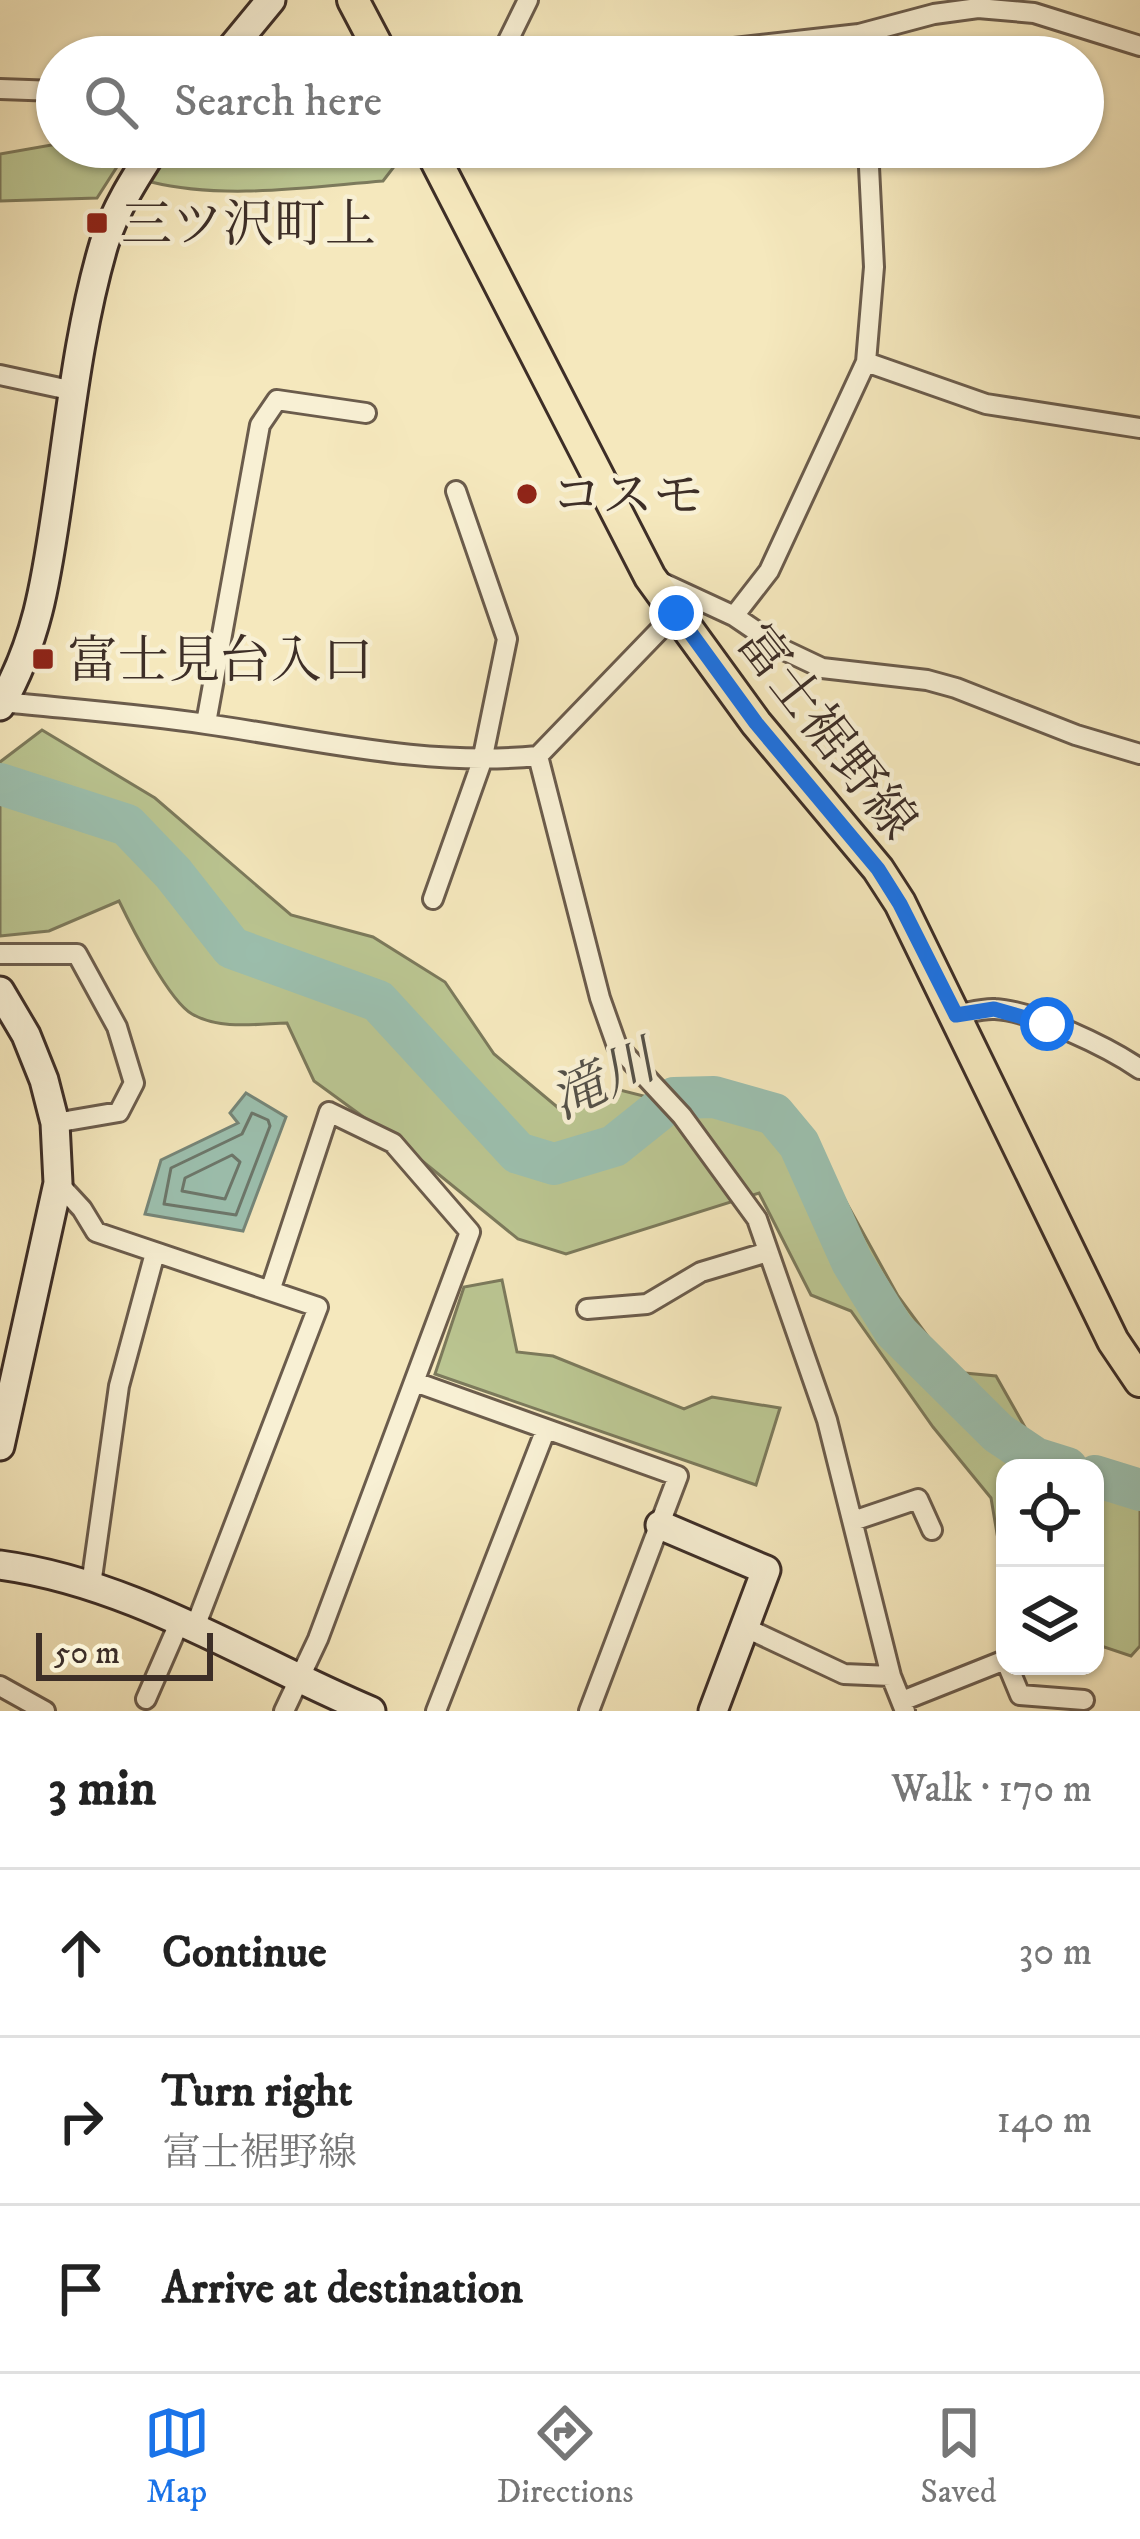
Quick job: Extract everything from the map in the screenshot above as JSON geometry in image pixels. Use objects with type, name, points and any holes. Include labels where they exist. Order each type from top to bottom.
[{"type":"main road","points":[[353,0],[372,36]]},
{"type":"main road","name":"富士裾野線","points":[[440,168],[650,577],[756,723],[878,869],[900,904],[1113,1341],[1140,1381]]},
{"type":"street","points":[[241,36],[271,0]]},
{"type":"street","points":[[511,36],[528,0]]},
{"type":"street","points":[[841,36],[978,8],[1034,13],[1140,46]]},
{"type":"street","points":[[0,89],[36,90]]},
{"type":"street","points":[[142,168],[104,243],[74,392],[41,611],[1,705],[206,724],[395,753],[482,761],[538,756],[676,613]]},
{"type":"street","points":[[734,616],[770,572],[866,362],[874,267],[869,168]]},
{"type":"street","points":[[866,362],[986,404],[1140,428]]},
{"type":"street","points":[[0,374],[74,392]]},
{"type":"street","points":[[206,724],[260,424],[277,400],[367,413]]},
{"type":"street","points":[[433,899],[482,761],[507,639],[456,491]]},
{"type":"street","points":[[650,577],[734,616],[784,650],[822,668],[927,680],[1140,754]]},
{"type":"street","points":[[538,756],[616,1046],[682,1116],[757,1219],[827,1420],[891,1676],[903,1706],[996,1667]]},
{"type":"street","points":[[0,954],[77,954],[117,1027],[134,1083],[119,1112],[55,1123]]},
{"type":"street","points":[[0,992],[26,1035],[55,1123],[58,1183],[0,1446]]},
{"type":"street","points":[[956,1015],[994,1009],[1047,1024],[1140,1070]]},
{"type":"street","points":[[271,1288],[329,1112],[392,1143],[470,1232],[300,1681],[284,1711]]},
{"type":"street","points":[[58,1183],[96,1232],[318,1307],[188,1624],[146,1699]]},
{"type":"street","points":[[587,1309],[647,1304],[701,1271],[768,1252]]},
{"type":"street","points":[[92,1585],[119,1386],[155,1253]]},
{"type":"street","points":[[416,1382],[678,1476],[589,1711]]},
{"type":"street","points":[[436,1711],[546,1429]]},
{"type":"street","points":[[853,1521],[919,1499],[932,1530]]},
{"type":"street","points":[[660,1525],[766,1570],[713,1711]]},
{"type":"street","points":[[0,1565],[92,1585],[188,1624],[371,1711]]},
{"type":"street","points":[[744,1627],[844,1674],[891,1676]]},
{"type":"street","points":[[1011,1675],[1020,1695],[1084,1700]]},
{"type":"street","points":[[0,1686],[44,1711]]},
{"type":"green space","points":[[36,148],[36,168],[116,168],[97,198],[0,201],[0,154]]},
{"type":"green space","points":[[160,168],[393,168],[383,181],[266,191],[151,182]]},
{"type":"green space","points":[[42,730],[155,798],[291,915],[373,937],[445,982],[494,1054],[562,1111],[620,1090],[746,1122],[781,1140],[841,1193],[898,1296],[954,1372],[996,1376],[1043,1459],[996,1459],[996,1528],[991,1498],[933,1427],[851,1311],[811,1295],[759,1193],[566,1254],[518,1239],[314,1081],[287,1023],[238,1025],[192,1014],[151,962],[119,901],[49,931],[0,936],[0,762]]},
{"type":"green space","points":[[502,1280],[517,1352],[553,1356],[684,1409],[712,1397],[780,1408],[756,1485],[435,1374],[464,1287]]},
{"type":"green space","points":[[1104,1492],[1140,1502],[1140,1646],[1131,1656],[1104,1647]]},
{"type":"water","points":[[246,1093],[286,1117],[243,1231],[145,1214],[161,1160],[238,1123],[230,1113]]},
{"type":"waterway","name":"滝川","points":[[0,784],[127,825],[173,873],[232,948],[378,1001],[518,1153],[554,1164],[614,1146],[674,1098],[714,1097],[774,1114],[799,1144],[852,1262],[894,1330],[998,1433],[1038,1459]]},
{"type":"waterway","name":"滝川","points":[[1104,1479],[1140,1490]]},
{"type":"place","name":"三ツ沢町上","points":[[97,223]]},
{"type":"place","name":"コスモ","points":[[527,494]]},
{"type":"place","name":"富士見台入口","points":[[43,659]]},
{"type":"route","points":[[676,613],[756,723],[878,869],[956,1015],[994,1009],[1047,1024]]}]
